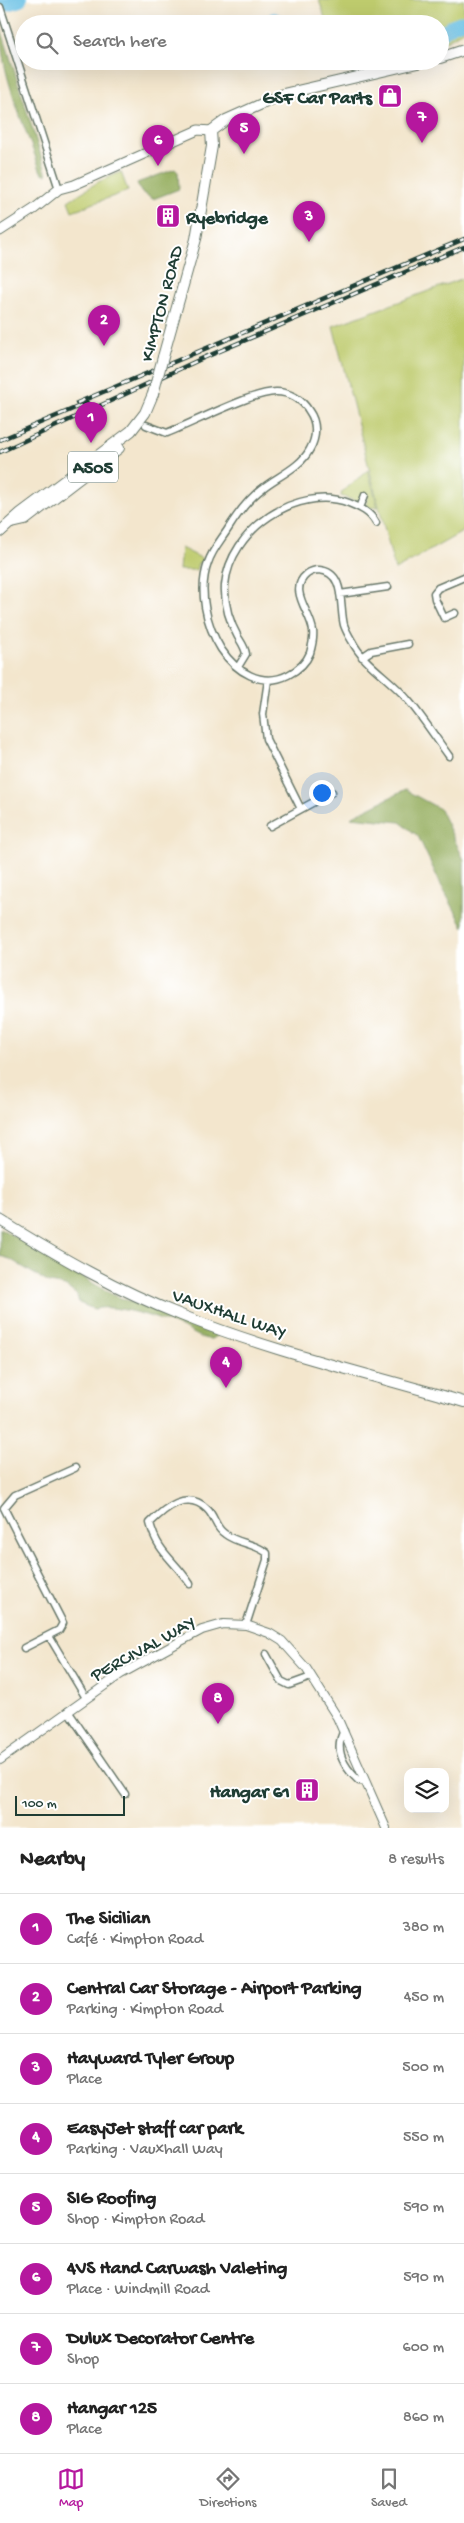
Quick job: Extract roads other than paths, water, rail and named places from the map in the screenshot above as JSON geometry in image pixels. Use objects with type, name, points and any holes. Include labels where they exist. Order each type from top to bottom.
[{"type":"main road","points":[[449,55],[464,50]]},
{"type":"main road","points":[[0,231],[34,209],[59,189],[74,185],[198,130],[211,131],[226,120],[284,94],[387,70]]},
{"type":"main road","name":"KIMPTON ROAD","points":[[0,532],[21,513],[131,431],[145,413],[153,394],[196,239],[212,146],[211,131]]},
{"type":"main road","name":"KIMPTON ROAD","points":[[12,522],[25,520],[135,436],[146,424],[154,404],[153,394]]},
{"type":"main road","name":"VAUXHALL WAY","points":[[0,1220],[96,1276],[182,1316],[241,1337],[464,1402]]},
{"type":"street","points":[[0,7],[15,52]]},
{"type":"street","points":[[21,70],[59,189]]},
{"type":"street","points":[[146,424],[167,433],[224,409],[274,392],[294,396],[308,410],[313,417],[315,432],[314,440],[306,456],[261,489],[239,511],[207,565],[204,590],[209,624],[221,650],[238,667],[258,679],[282,678],[294,672],[304,662],[310,653],[314,632],[298,590],[304,577],[311,571],[326,571],[332,575],[339,585],[344,624],[362,657],[407,699],[449,756]]},
{"type":"street","points":[[360,508],[365,495]]},
{"type":"street","points":[[238,667],[246,654],[227,610],[225,586],[232,559],[242,541],[259,524],[288,506],[301,501],[325,498],[360,508],[368,512],[376,523]]},
{"type":"street","points":[[455,613],[444,618],[434,599],[434,593],[438,588],[464,577]]},
{"type":"street","points":[[340,594],[388,587]]},
{"type":"street","points":[[362,657],[371,651],[408,644]]},
{"type":"street","points":[[268,680],[263,714],[266,739],[302,809]]},
{"type":"street","points":[[270,826],[332,792]]},
{"type":"street","points":[[24,1648],[50,1636],[59,1630],[63,1623],[4,1508],[15,1495],[75,1468]]},
{"type":"street","points":[[190,1584],[181,1569],[163,1553],[150,1522],[172,1502],[194,1501],[208,1509],[220,1530],[227,1536],[259,1547],[267,1554],[267,1560],[246,1625]]},
{"type":"street","name":"PERCIVAL WAY","points":[[0,1760],[120,1674],[202,1630],[222,1624],[246,1625],[270,1633],[282,1641],[293,1652],[311,1677],[344,1731],[386,1828]]},
{"type":"street","points":[[50,1636],[86,1698]]},
{"type":"street","points":[[266,1654],[280,1681],[289,1685],[311,1677]]},
{"type":"street","points":[[68,1711],[126,1794]]},
{"type":"street","points":[[344,1731],[340,1746],[342,1761],[349,1772],[360,1781],[365,1781]]},
{"type":"waterway","points":[[0,6],[20,0]]},
{"type":"waterway","points":[[449,28],[464,21]]},
{"type":"railway","points":[[77,403],[464,239]]},
{"type":"railway","points":[[0,452],[201,359],[464,247]]},
{"type":"railway","points":[[0,440],[87,403]]},
{"type":"place","name":"GSF Car Parts","points":[[390,96]]},
{"type":"place","name":"Dulux Decorator Centre","points":[[422,143]]},
{"type":"place","name":"SIG Roofing","points":[[244,154]]},
{"type":"place","name":"4VS Hand Carwash Valeting","points":[[158,166]]},
{"type":"place","name":"Ryebridge","points":[[168,216]]},
{"type":"place","name":"Hayward Tyler Group","points":[[309,242]]},
{"type":"place","name":"Central Car Storage - Airport Parking","points":[[104,346]]},
{"type":"place","name":"The Sicilian","points":[[91,443]]},
{"type":"place","name":"EasyJet staff car park","points":[[226,1388]]},
{"type":"place","name":"Hangar 125","points":[[218,1724]]},
{"type":"place","name":"Hangar 61","points":[[307,1790]]}]
